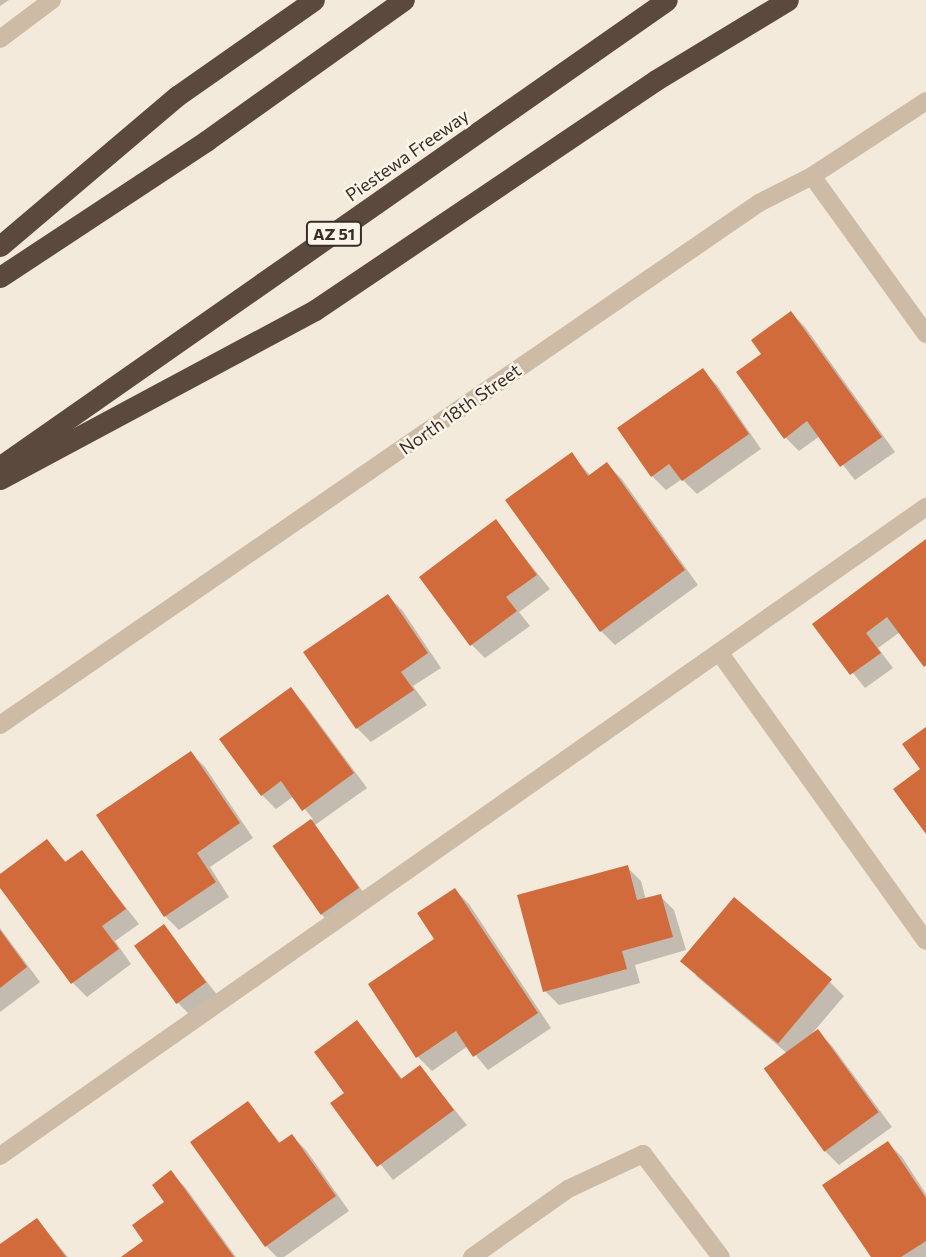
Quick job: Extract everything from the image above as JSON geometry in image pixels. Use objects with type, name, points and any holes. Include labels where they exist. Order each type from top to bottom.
[{"type":"highway","points":[[0,246],[177,96],[314,0]]},
{"type":"highway","points":[[0,277],[205,141],[404,0]]},
{"type":"highway","name":"Piestewa Freeway","points":[[0,467],[667,0]]},
{"type":"highway","points":[[0,479],[315,310],[656,80],[788,0]]},
{"type":"street","points":[[0,39],[52,0]]},
{"type":"street","name":"North 18th Street","points":[[0,725],[760,203],[812,176],[926,101]]},
{"type":"street","points":[[812,176],[926,334]]},
{"type":"street","points":[[0,1156],[926,508]]},
{"type":"street","points":[[719,652],[926,941]]},
{"type":"street","points":[[472,1257],[568,1189],[643,1154],[721,1257]]},
{"type":"building","points":[[791,311],[882,437],[840,467],[807,421],[784,439],[736,372],[761,354],[751,340]]},
{"type":"building","points":[[703,368],[749,434],[682,481],[669,464],[651,477],[617,428]]},
{"type":"building","points":[[572,452],[588,476],[607,462],[685,570],[600,632],[505,500]]},
{"type":"building","points":[[496,519],[537,575],[506,597],[517,611],[470,646],[419,577]]},
{"type":"building","points":[[926,539],[926,665],[924,667],[887,617],[866,633],[881,653],[850,675],[812,624]]},
{"type":"building","points":[[388,594],[428,653],[401,672],[414,690],[356,729],[303,652]]},
{"type":"building","points":[[291,687],[354,773],[302,811],[281,781],[261,796],[219,739]]},
{"type":"building","points":[[926,727],[926,834],[893,789],[920,769],[902,744]]},
{"type":"building","points":[[191,751],[240,823],[197,853],[216,882],[164,917],[96,815]]},
{"type":"building","points":[[311,819],[359,888],[321,915],[272,846]]},
{"type":"building","points":[[47,839],[65,862],[82,850],[126,909],[102,926],[119,949],[71,984],[0,888],[0,874]]},
{"type":"building","points":[[628,865],[637,900],[661,894],[673,937],[622,951],[627,969],[543,992],[517,895]]},
{"type":"building","points":[[455,888],[538,1013],[473,1057],[456,1031],[416,1058],[368,984],[434,939],[417,913]]},
{"type":"building","points":[[734,897],[832,979],[778,1044],[680,961]]},
{"type":"building","points":[[164,924],[206,982],[176,1004],[134,946]]},
{"type":"building","points":[[0,930],[27,967],[0,988]]},
{"type":"building","points":[[357,1020],[401,1079],[420,1065],[454,1110],[377,1167],[330,1103],[344,1093],[314,1052]]},
{"type":"building","points":[[818,1029],[879,1112],[824,1152],[764,1068]]},
{"type":"building","points":[[248,1101],[279,1143],[292,1134],[336,1196],[265,1247],[190,1142]]},
{"type":"building","points":[[888,1141],[926,1198],[926,1241],[901,1257],[871,1257],[822,1185]]},
{"type":"building","points":[[171,1170],[234,1257],[121,1257],[143,1241],[132,1225],[164,1202],[152,1185]]},
{"type":"building","points":[[37,1218],[66,1257],[0,1257],[0,1244]]}]
